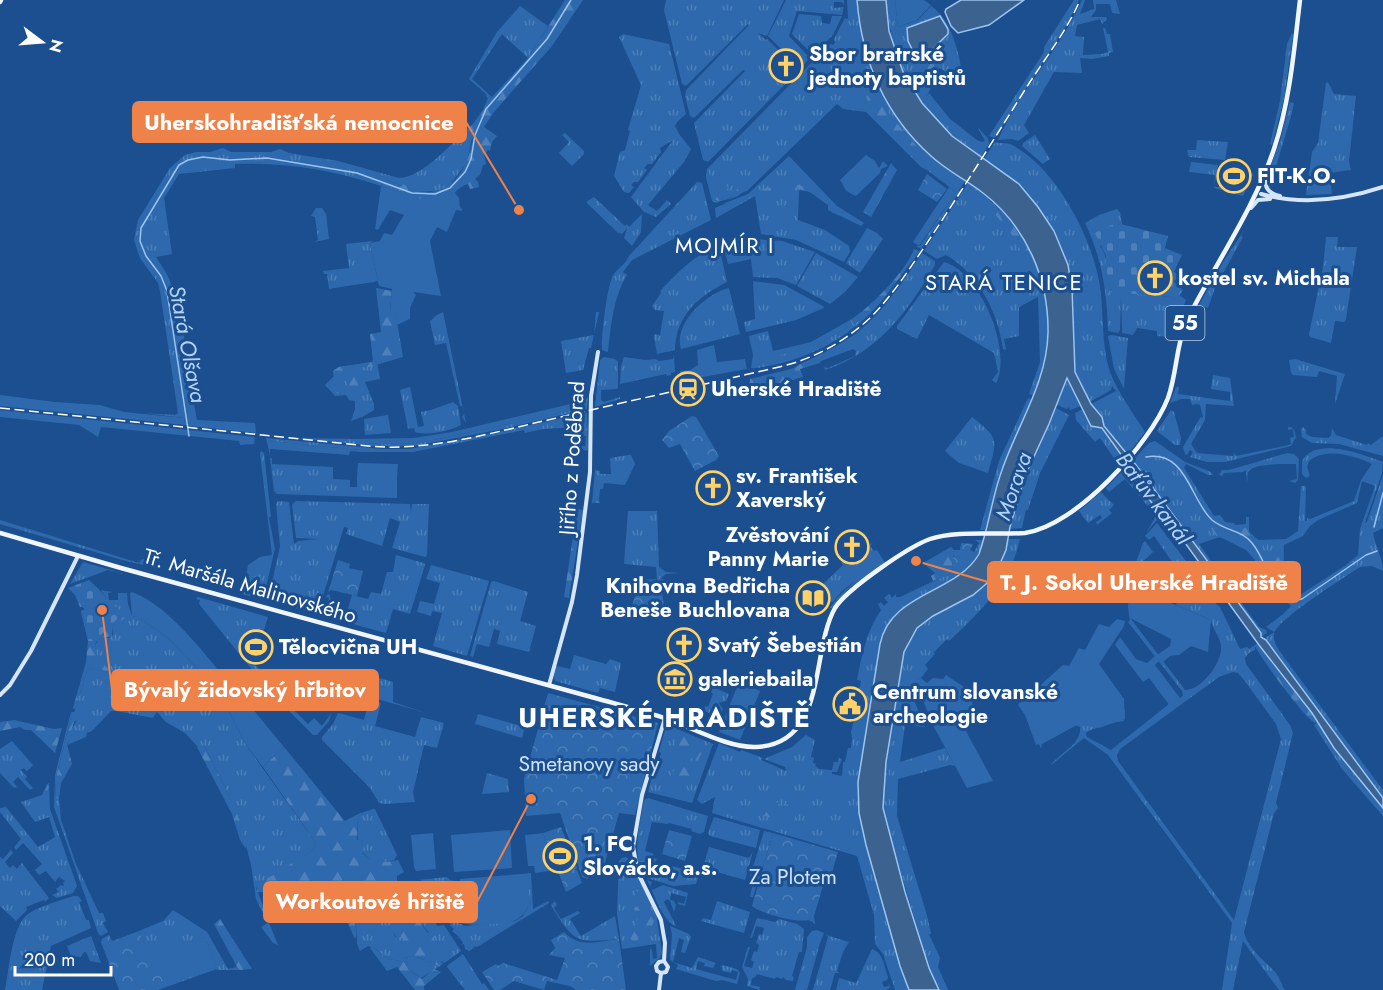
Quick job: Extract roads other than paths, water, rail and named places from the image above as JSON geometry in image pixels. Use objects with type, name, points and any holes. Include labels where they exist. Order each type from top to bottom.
[{"type":"main road","name":"55","points":[[665,718],[744,746],[766,746],[784,738],[796,728],[809,708],[827,628],[835,608],[852,589],[915,546],[932,538],[1037,531],[1060,520],[1082,504],[1122,466],[1150,432],[1162,411],[1172,386],[1184,327],[1253,198],[1269,163],[1288,94],[1300,0]]},
{"type":"main road","name":"Tř. Maršála Malinovského","points":[[0,533],[665,718]]},
{"type":"street","points":[[1269,163],[1265,181],[1269,192],[1298,200]]},
{"type":"street","points":[[1264,196],[1258,192],[1258,189],[1269,163]]},
{"type":"street","points":[[1253,198],[1257,195],[1298,200],[1348,196],[1383,187]]},
{"type":"street","points":[[1240,222],[1254,203],[1264,196]]},
{"type":"street","name":"Jiřího z Poděbrad","points":[[549,685],[572,602],[589,484],[591,396],[598,352]]},
{"type":"street","points":[[0,695],[9,687],[31,651],[78,556]]},
{"type":"street","points":[[658,990],[662,973],[668,968],[664,961],[665,943],[662,924],[656,906],[637,870],[633,847],[642,795],[665,718]]},
{"type":"street","points":[[662,973],[657,971],[656,966],[658,962],[664,961]]},
{"type":"water","points":[[857,0],[886,0],[889,31],[903,72],[922,103],[952,136],[1019,184],[1054,231],[1068,265],[1072,288],[1075,372],[1091,404],[1102,417],[1104,426],[1136,465],[1261,633],[1261,637],[1266,640],[1383,798],[1383,808],[1334,748],[1312,713],[1259,645],[1175,529],[1161,515],[1131,475],[1130,467],[1102,428],[1091,426],[1067,378],[1025,476],[1010,527],[1006,550],[998,568],[986,584],[973,595],[933,616],[917,628],[904,652],[886,762],[883,808],[905,892],[929,968],[939,990],[909,990],[900,966],[859,813],[858,782],[880,644],[886,627],[897,614],[910,603],[955,578],[969,567],[979,554],[1002,470],[1043,369],[1048,333],[1047,313],[1044,293],[1032,255],[1011,221],[983,193],[931,156],[901,123],[889,105],[870,65]]},
{"type":"water","points":[[961,0],[1024,0],[989,25],[958,33],[951,26],[945,12]]},
{"type":"water","points":[[940,16],[948,29],[948,34],[923,58],[917,59],[908,41],[907,28]]},
{"type":"waterway","name":"Stará Olšava","points":[[189,436],[167,291],[161,276],[146,256],[140,241],[141,228],[179,165],[188,160],[203,157],[230,160],[267,158],[357,173],[412,193],[435,194],[450,188],[465,172],[471,159],[475,135],[486,109],[547,39],[571,0]]},
{"type":"waterway","name":"Baťův kanál","points":[[1146,457],[1160,457],[1171,461],[1186,478],[1212,520],[1252,543],[1273,582],[1291,601],[1302,599],[1366,555],[1377,551]]},
{"type":"waterway","points":[[1374,527],[1383,493]]},
{"type":"railway","points":[[0,408],[368,446],[413,446],[481,436],[792,364],[850,335],[870,318],[893,292],[938,227],[1061,36],[1080,0]]},
{"type":"place","name":"Sbor bratrské jednoty baptistů","points":[[786,66]]},
{"type":"place","name":"FIT-K.O.","points":[[1234,176]]},
{"type":"place","name":"Uherskohradišťská nemocnice","points":[[519,210]]},
{"type":"place","name":"kostel sv. Michala","points":[[1155,278]]},
{"type":"place","name":"Uherské Hradiště","points":[[688,389]]},
{"type":"place","name":"sv. František Xaverský","points":[[713,488]]},
{"type":"place","name":"Zvěstování Panny Marie","points":[[852,547]]},
{"type":"place","name":"T. J. Sokol Uherské Hradiště","points":[[916,561]]},
{"type":"place","name":"Knihovna Bedřicha Beneše Buchlovana","points":[[813,598]]},
{"type":"place","name":"Bývalý židovský hřbitov","points":[[102,610]]},
{"type":"place","name":"Svatý Šebestián","points":[[684,645]]},
{"type":"place","name":"Tělocvična UH","points":[[256,647]]},
{"type":"place","name":"galeriebaila","points":[[675,679]]},
{"type":"place","name":"Centrum slovanské archeologie","points":[[850,704]]},
{"type":"place","name":"Workoutové hřiště","points":[[531,799]]},
{"type":"place","name":"1. FC Slovácko, a.s.","points":[[560,856]]},
{"type":"district","name":"MOJMÍR I","points":[[725,245]]},
{"type":"district","name":"STARÁ TENICE","points":[[1004,282]]},
{"type":"district","name":"UHERSKÉ HRADIŠTĚ","points":[[665,718]]},
{"type":"water label","name":"Morava","points":[[1013,486]]},
{"type":"park label","name":"Smetanovy sady","points":[[589,764]]},
{"type":"park label","name":"Za Plotem","points":[[793,877]]}]
